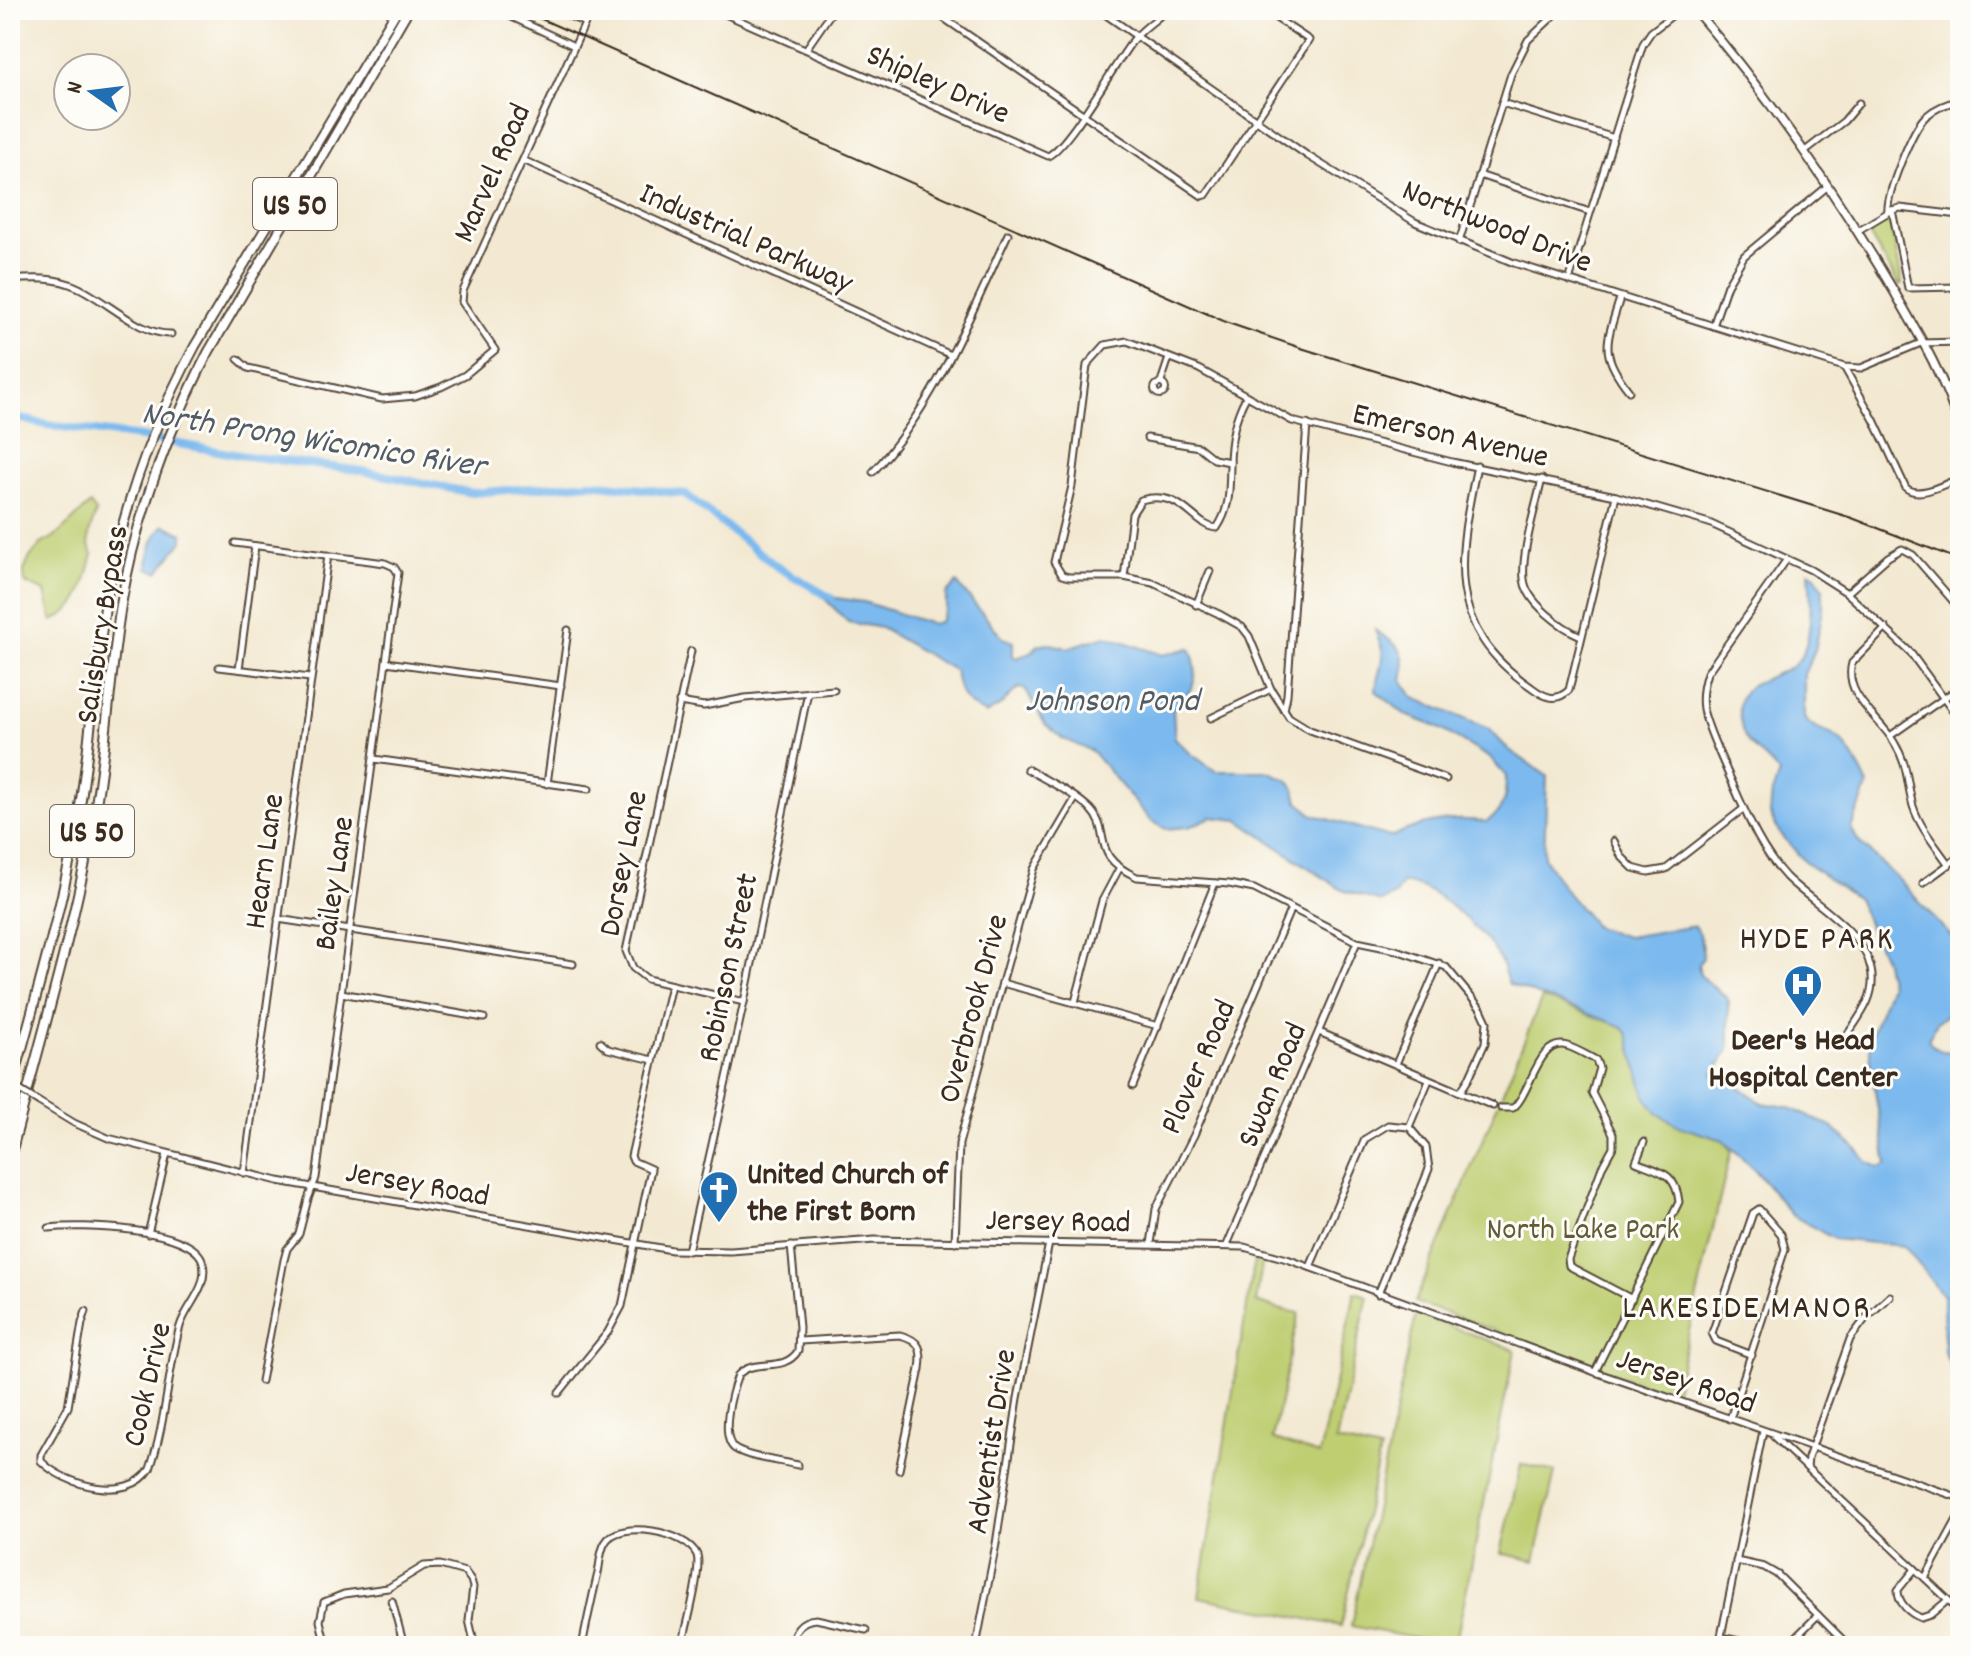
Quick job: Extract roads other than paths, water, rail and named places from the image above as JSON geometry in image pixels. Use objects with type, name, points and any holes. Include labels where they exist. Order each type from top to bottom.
[{"type":"highway","name":"Salisbury Bypass","points":[[10,1094],[75,835],[106,602],[131,494],[171,393],[215,311],[397,10]]},
{"type":"highway","name":"Salisbury Bypass","points":[[10,1158],[90,839],[121,605],[147,498],[185,399],[228,318],[408,10]]},
{"type":"main road","points":[[1695,10],[1829,186],[1960,416]]},
{"type":"main road","points":[[1957,407],[1960,430]]},
{"type":"street","points":[[497,10],[574,46]]},
{"type":"street","points":[[556,10],[585,23]]},
{"type":"street","name":"Marvel Road","points":[[238,359],[248,368],[382,399],[415,396],[441,387],[465,375],[495,350],[462,302],[463,291],[591,10]]},
{"type":"street","name":"Shipley Drive","points":[[716,10],[1043,155],[1051,155],[1083,115]]},
{"type":"street","points":[[806,49],[833,10]]},
{"type":"street","points":[[932,10],[1202,196],[1206,195],[1224,170],[1309,40],[1264,10]]},
{"type":"street","name":"Northwood Drive","points":[[1099,10],[1308,156],[1415,222],[1459,242],[1620,298],[1844,367],[1870,365],[1921,343]]},
{"type":"street","points":[[1083,115],[1136,36],[1167,10]]},
{"type":"street","points":[[1459,242],[1511,74],[1528,40],[1560,10]]},
{"type":"street","points":[[1568,281],[1643,44],[1657,26],[1679,10]]},
{"type":"street","points":[[1960,101],[1928,114],[1917,128],[1891,192],[1890,211],[1908,288],[1960,287]]},
{"type":"street","points":[[1502,103],[1614,138]]},
{"type":"street","points":[[1805,151],[1844,121],[1859,103]]},
{"type":"street","name":"Industrial Parkway","points":[[523,160],[951,355]]},
{"type":"street","points":[[1479,175],[1590,212]]},
{"type":"street","points":[[1713,326],[1727,285],[1744,256],[1829,186]]},
{"type":"street","points":[[1857,231],[1890,211],[1907,208],[1960,215]]},
{"type":"street","points":[[873,472],[892,452],[951,355],[1008,234]]},
{"type":"street","points":[[10,280],[37,278],[73,285],[151,332],[171,334]]},
{"type":"street","points":[[1620,298],[1607,348],[1613,369],[1629,391]]},
{"type":"street","name":"Emerson Avenue","points":[[1124,577],[1069,577],[1062,575],[1054,562],[1072,486],[1087,365],[1105,345],[1119,341],[1136,342],[1199,369],[1292,421],[1402,450],[1616,496],[1709,523],[1811,570],[1847,593],[1910,652],[1960,721]]},
{"type":"street","points":[[1921,343],[1960,342]]},
{"type":"street","points":[[1161,382],[1169,358]]},
{"type":"street","points":[[1844,367],[1910,492],[1920,492],[1960,478]]},
{"type":"street","points":[[1246,397],[1237,415],[1226,515],[1217,528],[1204,524],[1194,513],[1175,502],[1158,498],[1141,500],[1132,514],[1124,577],[1153,583],[1242,627],[1249,636],[1271,689],[1289,717],[1310,730],[1446,779]]},
{"type":"street","points":[[1284,710],[1307,424]]},
{"type":"street","points":[[1147,438],[1199,447],[1214,459],[1230,462]]},
{"type":"street","points":[[1477,466],[1461,561],[1463,583],[1475,630],[1500,660],[1535,691],[1553,698],[1562,697],[1569,690],[1616,496]]},
{"type":"street","points":[[1542,479],[1525,556],[1524,580],[1531,595],[1551,618],[1581,636]]},
{"type":"street","points":[[235,543],[328,555]]},
{"type":"street","points":[[239,669],[255,546]]},
{"type":"street","points":[[1847,593],[1896,550],[1907,551],[1960,609]]},
{"type":"street","name":"Bailey Lane","points":[[261,1381],[284,1260],[287,1249],[299,1234],[320,1154],[398,573],[391,565],[328,555]]},
{"type":"street","name":"Hearn Lane","points":[[244,1173],[328,555]]},
{"type":"street","points":[[1787,559],[1713,664],[1704,682],[1703,710],[1743,809],[1761,844],[1786,876],[1849,930],[1868,960],[1872,980],[1867,1004],[1840,1046]]},
{"type":"street","points":[[1196,605],[1210,571]]},
{"type":"street","points":[[1886,628],[1852,663],[1849,679],[1905,762],[1914,808],[1924,830],[1949,865]]},
{"type":"street","points":[[547,784],[568,630]]},
{"type":"street","name":"Dorsey Lane","points":[[691,651],[626,946],[629,963],[647,979],[744,1002]]},
{"type":"street","points":[[386,662],[561,686]]},
{"type":"street","points":[[219,667],[310,678]]},
{"type":"street","points":[[1890,736],[1960,687]]},
{"type":"street","points":[[1211,718],[1271,689]]},
{"type":"street","points":[[679,702],[704,706],[745,698],[834,690]]},
{"type":"street","name":"Robinson Street","points":[[688,1251],[744,1002],[808,692]]},
{"type":"street","name":"Dorsey Lane","points":[[374,759],[589,789]]},
{"type":"street","points":[[1027,769],[1087,806],[1096,817],[1104,850],[1120,867],[1137,877],[1254,889],[1357,942],[1439,963],[1455,976],[1481,1009],[1487,1022],[1485,1043],[1460,1092]]},
{"type":"street","name":"Overbrook Drive","points":[[955,1242],[959,1144],[1002,983],[1034,869],[1075,799]]},
{"type":"street","points":[[1614,841],[1621,856],[1633,868],[1648,872],[1666,869],[1743,809]]},
{"type":"street","points":[[1923,883],[1960,856]]},
{"type":"street","points":[[1075,1002],[1102,901],[1120,867]]},
{"type":"street","points":[[1133,1086],[1215,883]]},
{"type":"street","name":"Plover Road","points":[[1151,1244],[1156,1209],[1194,1135],[1291,908]]},
{"type":"street","points":[[278,919],[573,964]]},
{"type":"street","name":"Swan Road","points":[[1227,1245],[1357,942]]},
{"type":"street","points":[[1396,1064],[1439,963]]},
{"type":"street","points":[[1002,983],[1158,1026]]},
{"type":"street","points":[[559,1393],[608,1332],[625,1297],[651,1169],[633,1161],[631,1156],[671,985]]},
{"type":"street","points":[[341,993],[484,1018]]},
{"type":"street","points":[[1319,1032],[1493,1106]]},
{"type":"street","points":[[600,1042],[608,1049],[653,1060]]},
{"type":"street","points":[[1501,1108],[1513,1108],[1522,1101],[1542,1056],[1550,1048],[1566,1045],[1596,1060],[1599,1068],[1592,1093],[1613,1134],[1613,1147],[1568,1259],[1569,1266],[1632,1299]]},
{"type":"street","points":[[1409,1127],[1429,1080]]},
{"type":"street","name":"Jersey Road","points":[[10,1084],[97,1134],[244,1173],[313,1188],[688,1251],[875,1240],[1227,1245],[1257,1250],[1770,1434]]},
{"type":"street","points":[[1310,1267],[1365,1139],[1388,1125],[1409,1127],[1426,1147],[1429,1169],[1378,1294]]},
{"type":"street","points":[[1595,1372],[1679,1202],[1678,1186],[1666,1174],[1636,1162],[1644,1142]]},
{"type":"street","points":[[148,1234],[167,1154]]},
{"type":"street","points":[[1730,1420],[1752,1355],[1778,1273],[1784,1242],[1774,1223],[1759,1209],[1755,1210],[1712,1333],[1713,1339],[1752,1355]]},
{"type":"street","name":"Cook Drive","points":[[49,1228],[80,1225],[148,1234],[191,1247],[201,1257],[204,1270],[199,1292],[180,1325],[153,1461],[146,1475],[131,1483],[99,1488],[85,1486],[63,1477],[41,1461],[41,1455],[68,1407],[86,1311]]},
{"type":"street","name":"Adventist Drive","points":[[976,1646],[996,1544],[1018,1398],[1049,1243]]},
{"type":"street","points":[[791,1246],[800,1341],[796,1355],[789,1361],[751,1366],[738,1375],[727,1435],[731,1445],[740,1451],[798,1465]]},
{"type":"street","points":[[1807,1468],[1850,1339],[1866,1318],[1890,1296]]},
{"type":"street","points":[[800,1341],[900,1335],[914,1339],[918,1344],[922,1355],[920,1369],[899,1470]]},
{"type":"street","points":[[1719,1646],[1763,1431]]},
{"type":"street","points":[[1770,1434],[1960,1498]]},
{"type":"street","points":[[1770,1434],[1960,1611]]},
{"type":"street","points":[[1925,1578],[1960,1514]]},
{"type":"street","points":[[582,1646],[604,1545],[614,1534],[632,1528],[685,1541],[696,1552],[697,1577],[682,1646]]},
{"type":"street","points":[[1736,1561],[1772,1571],[1849,1646]]},
{"type":"street","points":[[326,1646],[320,1621],[324,1602],[344,1594],[388,1588],[424,1566],[433,1564],[465,1572],[471,1580],[473,1594],[469,1620],[475,1646]]},
{"type":"street","points":[[1915,1569],[1898,1590],[1900,1602],[1906,1608],[1921,1618],[1930,1615],[1948,1600]]},
{"type":"street","points":[[392,1601],[404,1646]]},
{"type":"street","points":[[1787,1646],[1818,1615]]},
{"type":"street","points":[[790,1646],[798,1627],[808,1620],[866,1630]]},
{"type":"street","points":[[1721,1637],[1761,1646]]},
{"type":"water","points":[[164,525],[183,534],[183,540],[158,572],[148,568],[148,562],[154,539]]},
{"type":"water","name":"Johnson Pond","points":[[1809,572],[1823,588],[1823,610],[1815,650],[1804,674],[1804,718],[1816,729],[1841,741],[1868,785],[1851,829],[1859,842],[1960,946],[1960,1007],[1937,1022],[1928,1040],[1942,1051],[1960,1051],[1960,1382],[1944,1353],[1943,1296],[1904,1246],[1834,1239],[1792,1215],[1755,1170],[1723,1140],[1681,1127],[1657,1113],[1645,1096],[1628,1034],[1621,1026],[1509,984],[1499,957],[1490,944],[1441,899],[1427,890],[1402,883],[1395,895],[1381,902],[1342,890],[1238,820],[1211,817],[1189,827],[1166,829],[1150,820],[1092,751],[1063,739],[1045,724],[1025,689],[1018,688],[1001,705],[986,714],[973,707],[964,697],[955,671],[881,628],[848,622],[822,596],[864,602],[931,624],[940,622],[946,609],[946,594],[957,583],[1003,638],[1013,642],[1013,656],[1016,658],[1031,653],[1038,645],[1047,643],[1067,648],[1106,636],[1163,655],[1190,648],[1194,658],[1194,682],[1173,710],[1175,738],[1191,754],[1216,771],[1267,771],[1288,780],[1295,789],[1298,802],[1314,815],[1390,837],[1437,822],[1486,822],[1497,813],[1503,802],[1506,776],[1490,758],[1437,727],[1406,715],[1376,691],[1382,655],[1375,630],[1390,640],[1403,655],[1402,680],[1414,698],[1489,729],[1508,749],[1547,776],[1544,858],[1568,894],[1597,928],[1627,937],[1695,926],[1700,934],[1703,958],[1698,964],[1700,975],[1728,999],[1729,1050],[1713,1075],[1731,1081],[1762,1103],[1788,1107],[1832,1127],[1867,1162],[1880,1168],[1887,1164],[1870,1061],[1870,1037],[1890,985],[1884,958],[1857,899],[1806,863],[1779,832],[1770,814],[1772,793],[1779,774],[1749,742],[1740,719],[1739,704],[1744,693],[1787,669],[1803,653],[1810,624]]},
{"type":"waterway","name":"North Prong Wicomico River","points":[[10,416],[47,425],[141,437],[239,455],[363,471],[472,493],[591,483],[685,494],[776,566],[831,598]]},
{"type":"railway","points":[[521,10],[1228,323],[1852,518],[1960,560]]},
{"type":"place","name":"Deer's Head Hospital Center","points":[[1803,1018]]},
{"type":"place","name":"United Church of the First Born","points":[[719,1224]]},
{"type":"district","name":"HYDE PARK","points":[[1817,936]]},
{"type":"district","name":"LAKESIDE MANOR","points":[[1747,1305]]},
{"type":"park label","name":"North Lake Park","points":[[1583,1227]]}]
